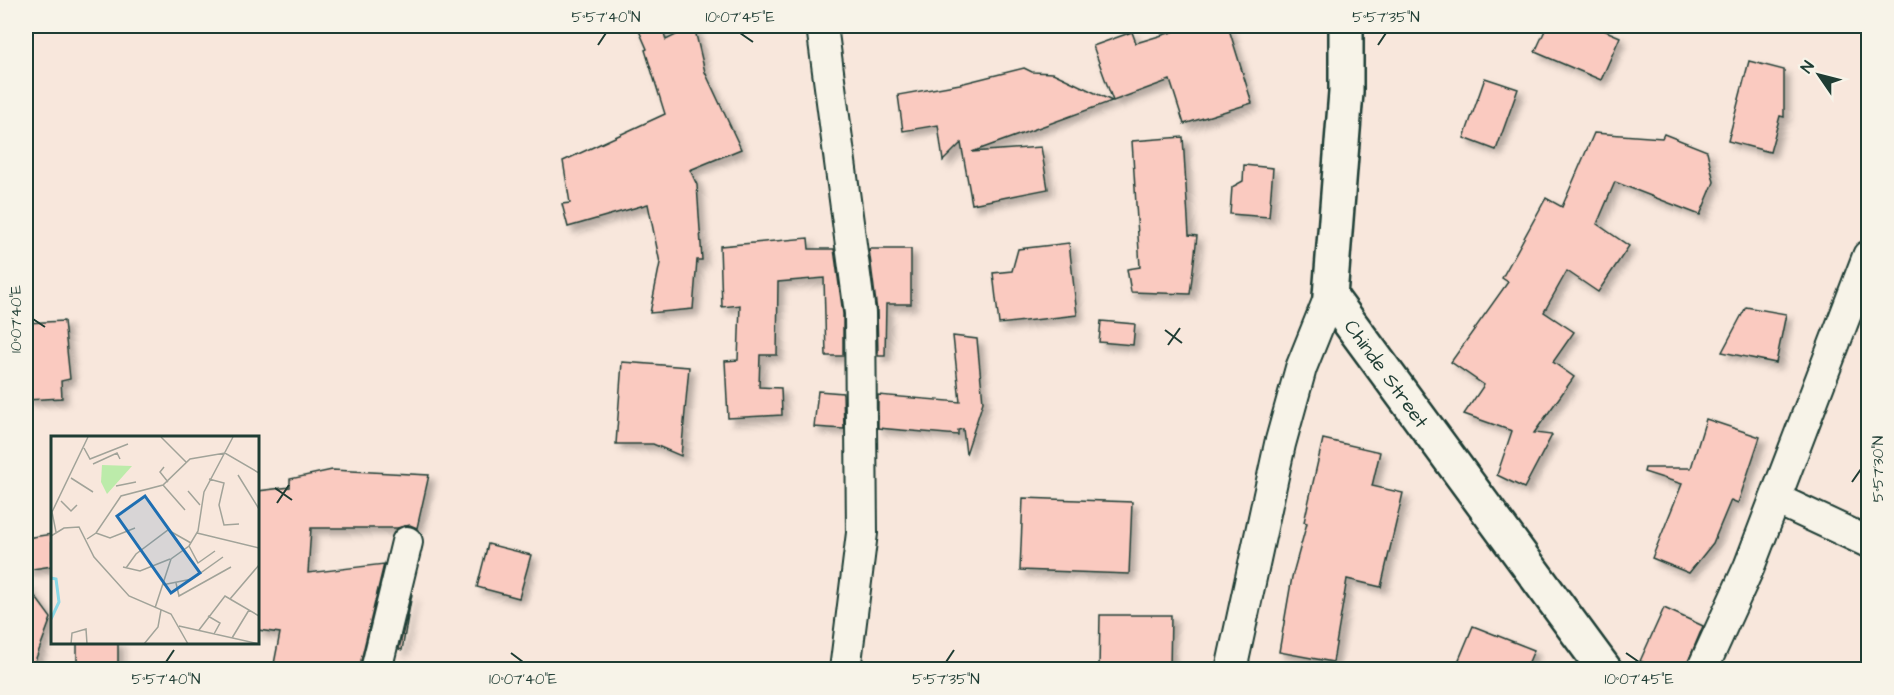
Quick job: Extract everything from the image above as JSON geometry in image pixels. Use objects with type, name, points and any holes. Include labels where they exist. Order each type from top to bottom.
[{"type":"street","points":[[822,26],[860,313],[862,533],[845,669]]},
{"type":"street","points":[[1231,669],[1280,444],[1301,368],[1330,296],[1346,92],[1346,26]]},
{"type":"street","points":[[1702,669],[1749,567],[1869,256]]},
{"type":"street","name":"Chinde Street","points":[[1330,296],[1605,669]]},
{"type":"street","points":[[1776,499],[1869,542]]},
{"type":"street","points":[[376,669],[407,542]]},
{"type":"building","points":[[637,26],[662,26],[666,40],[694,26],[705,72],[741,149],[690,170],[697,185],[702,260],[697,260],[693,309],[650,313],[660,263],[648,204],[568,227],[562,204],[570,203],[563,161],[665,114],[645,50],[647,49]]},
{"type":"building","points":[[1192,26],[1228,26],[1252,103],[1184,124],[1170,80],[1113,101],[1093,46],[1132,32],[1136,43]]},
{"type":"building","points":[[1547,26],[1594,26],[1620,37],[1601,80],[1535,52]]},
{"type":"building","points":[[1749,61],[1784,70],[1784,117],[1780,116],[1770,152],[1728,141]]},
{"type":"building","points":[[1024,68],[1032,72],[1053,73],[1112,101],[972,152],[1041,147],[1048,189],[972,204],[961,143],[943,161],[938,125],[903,131],[898,95],[960,84]]},
{"type":"building","points":[[1485,78],[1518,89],[1496,150],[1464,138]]},
{"type":"building","points":[[1594,133],[1662,138],[1664,134],[1707,151],[1714,182],[1700,215],[1615,182],[1597,224],[1629,246],[1598,292],[1567,271],[1544,312],[1574,332],[1553,362],[1574,377],[1534,433],[1552,435],[1524,488],[1497,475],[1512,431],[1464,414],[1484,385],[1451,362],[1508,282],[1502,278],[1546,198],[1562,207]]},
{"type":"building","points":[[1183,137],[1189,235],[1197,236],[1190,294],[1131,292],[1127,269],[1140,267],[1132,141]]},
{"type":"building","points":[[1244,165],[1273,168],[1269,217],[1230,214],[1232,187],[1243,181]]},
{"type":"building","points":[[808,238],[809,249],[834,249],[843,314],[843,356],[826,356],[824,278],[778,282],[777,355],[760,355],[759,387],[781,388],[782,415],[728,418],[725,361],[738,360],[740,305],[722,307],[720,246]]},
{"type":"building","points":[[1069,243],[1077,315],[999,324],[993,273],[1012,271],[1018,249]]},
{"type":"building","points":[[869,249],[911,249],[911,304],[886,304],[885,356],[878,356],[877,311]]},
{"type":"building","points":[[1746,307],[1786,314],[1776,363],[1722,352]]},
{"type":"building","points":[[64,321],[70,379],[61,381],[62,398],[26,400],[26,323]]},
{"type":"building","points":[[1101,321],[1135,324],[1133,345],[1099,342]]},
{"type":"building","points":[[953,336],[977,339],[983,402],[966,454],[963,429],[958,430],[958,435],[878,428],[878,395],[960,402]]},
{"type":"building","points":[[622,362],[689,367],[681,456],[653,444],[616,444]]},
{"type":"building","points":[[818,391],[843,393],[844,429],[814,427]]},
{"type":"building","points":[[1706,419],[1760,437],[1738,503],[1731,500],[1713,543],[1689,573],[1652,558],[1682,484],[1644,472],[1645,468],[1691,468]]},
{"type":"building","points":[[1323,439],[1380,452],[1372,486],[1403,493],[1381,587],[1347,579],[1333,662],[1279,652],[1292,577],[1307,523],[1304,522]]},
{"type":"building","points":[[332,470],[429,475],[417,528],[410,525],[397,528],[311,528],[308,573],[384,564],[359,669],[273,669],[280,633],[260,630],[260,491],[290,487],[290,479]]},
{"type":"building","points":[[1023,498],[1132,502],[1129,574],[1020,570]]},
{"type":"building","points":[[51,534],[51,566],[26,570],[26,538]]},
{"type":"building","points":[[488,544],[531,555],[519,598],[477,587]]},
{"type":"building","points":[[26,584],[51,618],[32,669],[26,669]]},
{"type":"building","points":[[412,594],[402,650],[399,649]]},
{"type":"building","points":[[1664,608],[1703,626],[1685,669],[1660,669],[1640,661]]},
{"type":"building","points":[[1100,615],[1171,615],[1170,669],[1099,669]]},
{"type":"building","points":[[1473,626],[1534,650],[1526,669],[1455,669]]},
{"type":"building","points":[[77,644],[118,644],[118,669],[77,669]]}]
